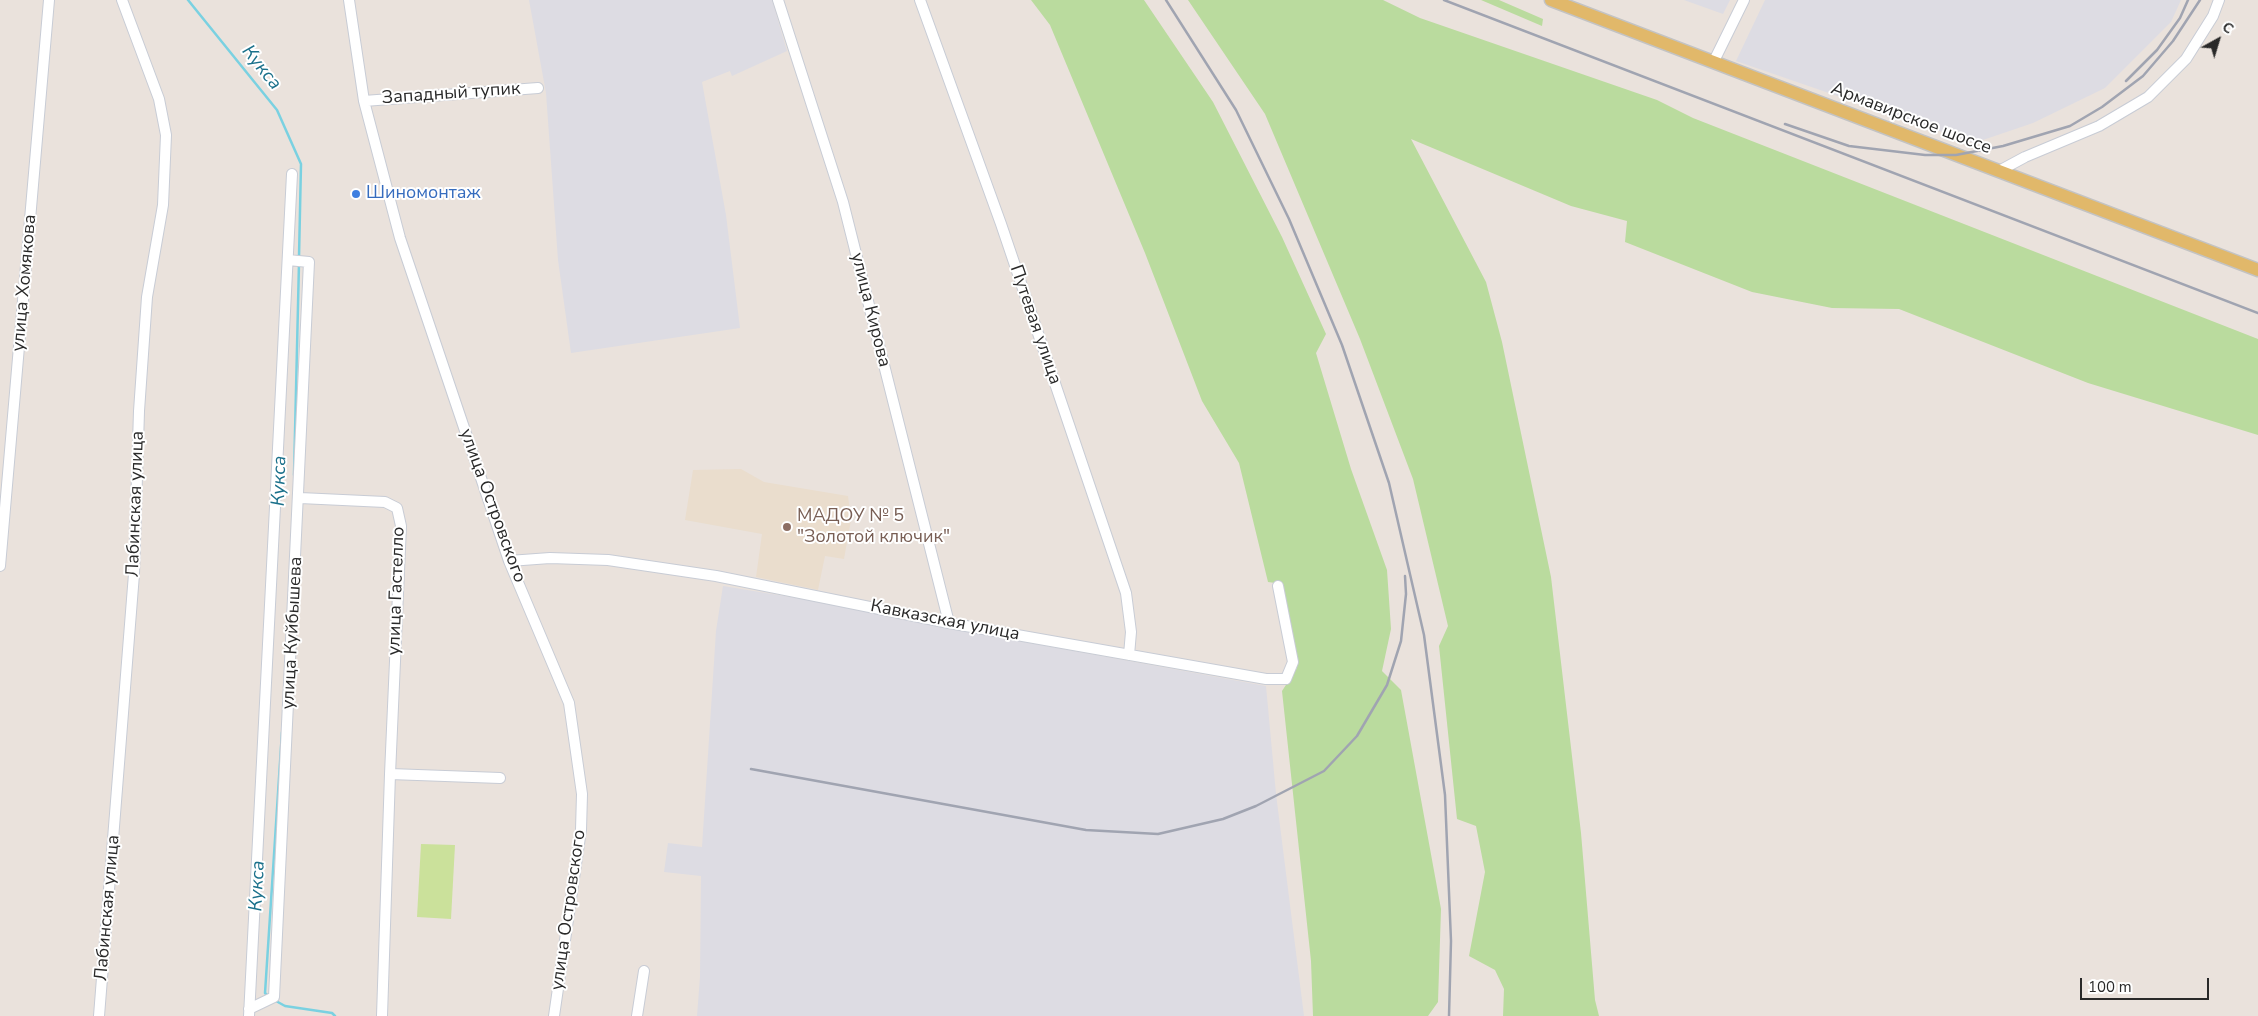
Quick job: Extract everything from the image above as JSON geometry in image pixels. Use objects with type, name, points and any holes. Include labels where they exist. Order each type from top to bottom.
[{"type":"main road","name":"Армавирское шоссе","points":[[1551,0],[2258,270]]},
{"type":"street","name":"улица Хомякова","points":[[0,566],[49,0]]},
{"type":"street","name":"Лабинская улица","points":[[100,1016],[134,574],[139,411],[147,298],[163,205],[166,134],[159,99],[122,0]]},
{"type":"street","name":"улица Островского","points":[[349,0],[364,101],[400,238],[509,561],[569,703],[582,794],[581,830],[554,1016]]},
{"type":"street","name":"улица Кирова","points":[[778,0],[843,202],[949,623]]},
{"type":"street","name":"Путевая улица","points":[[920,0],[1001,224],[1126,593],[1131,632],[1129,655]]},
{"type":"street","points":[[1714,61],[1744,0]]},
{"type":"street","points":[[1999,171],[2025,157],[2099,126],[2148,97],[2186,59],[2213,16],[2219,0]]},
{"type":"street","name":"Западный тупик","points":[[364,101],[538,88]]},
{"type":"street","name":"улица Куйбышева","points":[[249,1013],[295,261],[292,174]]},
{"type":"street","name":"улица Куйбышева","points":[[249,1013],[274,997],[300,498],[309,262],[295,261]]},
{"type":"street","name":"улица Гастелло","points":[[300,498],[385,502],[397,508],[401,526],[382,1016]]},
{"type":"street","name":"Кавказская улица","points":[[509,561],[550,558],[608,560],[716,576],[949,623],[1266,679],[1286,679],[1293,662],[1278,586]]},
{"type":"street","points":[[390,774],[500,778]]},
{"type":"street","points":[[637,1016],[644,971]]},
{"type":"shaded area","points":[[529,0],[772,0],[787,51],[732,76],[730,71],[702,82],[726,215],[740,328],[571,353],[558,260],[546,93]]},
{"type":"shaded area","points":[[1684,0],[1730,0],[1723,14]]},
{"type":"shaded area","points":[[1765,0],[2181,0],[2171,22],[2105,88],[2033,123],[1974,143],[1736,61]]},
{"type":"shaded area","name":"МАДОУ № 5 \"Золотой ключик\"","points":[[741,469],[764,482],[848,496],[851,520],[844,559],[825,556],[818,590],[756,577],[762,534],[685,520],[693,470]]},
{"type":"shaded area","points":[[723,586],[839,605],[959,630],[1266,686],[1276,794],[1304,1016],[697,1016],[700,977],[701,876],[664,872],[668,843],[702,847],[716,631]]},
{"type":"green space","points":[[1031,0],[1144,0],[1213,102],[1282,237],[1326,334],[1316,353],[1351,469],[1387,570],[1391,629],[1382,671],[1401,690],[1441,909],[1438,1002],[1428,1016],[1313,1016],[1311,961],[1282,691],[1297,668],[1283,584],[1268,582],[1239,463],[1202,401],[1145,253],[1050,25]]},
{"type":"green space","points":[[1188,0],[1383,0],[1420,18],[1657,100],[1693,118],[2258,339],[2258,435],[2088,383],[1899,309],[1832,308],[1752,292],[1625,242],[1627,221],[1571,206],[1411,139],[1486,282],[1502,342],[1551,577],[1581,833],[1595,1000],[1599,1016],[1503,1016],[1504,989],[1495,970],[1469,956],[1485,872],[1476,826],[1457,819],[1439,646],[1448,626],[1413,479],[1360,339],[1265,114]]},
{"type":"green space","points":[[1481,0],[1499,0],[1543,19],[1542,26]]},
{"type":"green space","points":[[421,844],[455,845],[451,919],[417,917]]},
{"type":"waterway","name":"Кукса","points":[[188,0],[277,110],[301,164],[299,257]]},
{"type":"waterway","name":"Кукса","points":[[294,475],[299,263]]},
{"type":"waterway","name":"Кукса","points":[[269,997],[265,993],[282,732]]},
{"type":"waterway","name":"Кукса","points":[[276,1001],[285,1006],[332,1013],[335,1016]]},
{"type":"railway","points":[[1166,0],[1236,110],[1289,219],[1342,345],[1389,483],[1424,635],[1445,795],[1451,941],[1449,1016]]},
{"type":"railway","points":[[1444,0],[2258,313]]},
{"type":"railway","points":[[2126,81],[2157,50],[2180,18],[2188,0]]},
{"type":"railway","points":[[1785,124],[1849,146],[1925,155],[1956,155],[2003,146],[2070,126],[2102,107],[2143,76],[2173,41],[2200,0]]},
{"type":"railway","points":[[751,769],[1086,830],[1158,834],[1223,819],[1256,806],[1324,771],[1357,736],[1387,685],[1401,641],[1406,594],[1405,576]]},
{"type":"place","name":"Шиномонтаж","points":[[356,194]]},
{"type":"place","name":"МАДОУ № 5 \"Золотой ключик\"","points":[[787,527]]}]
